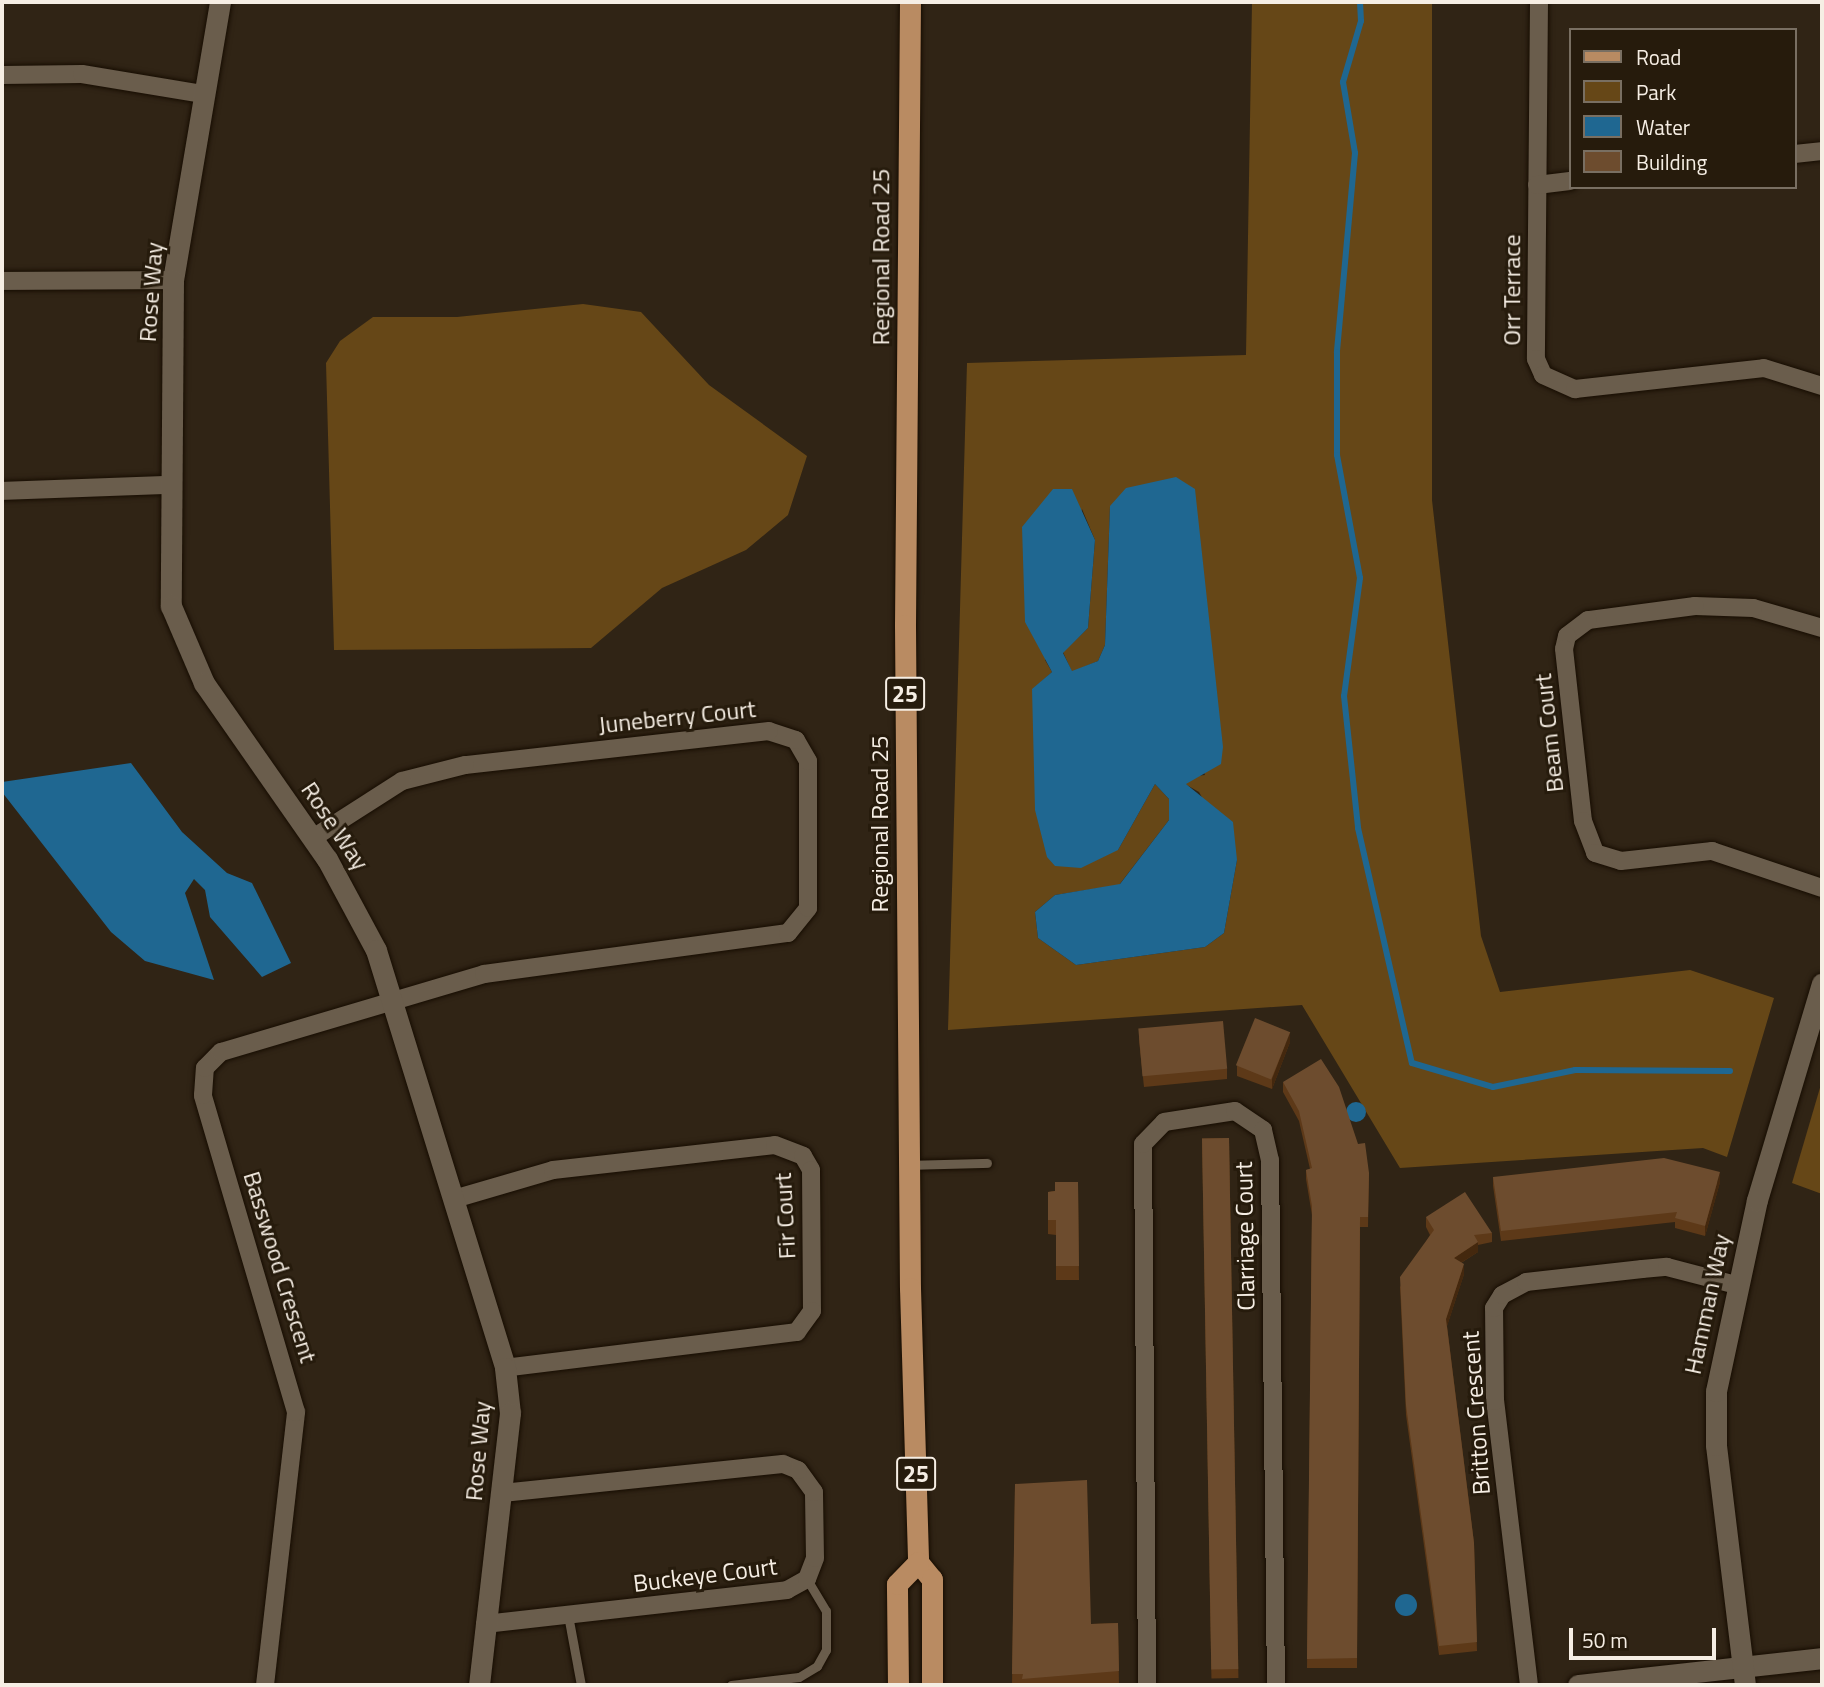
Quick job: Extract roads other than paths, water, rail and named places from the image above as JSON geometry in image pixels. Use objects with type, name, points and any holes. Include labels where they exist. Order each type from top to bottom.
[{"type":"main road","name":"Regional Road 25","points":[[910,2],[909,1165],[918,1562],[932,1578],[932,1685]]},
{"type":"main road","points":[[898,1685],[897,1584],[918,1562]]},
{"type":"street","name":"Rose Way","points":[[220,2],[173,280],[169,586],[184,645],[313,838],[356,908],[396,1001],[505,1368],[510,1413],[479,1685]]},
{"type":"street","name":"Orr Terrace","points":[[1539,2],[1536,359],[1547,379],[1575,389],[1764,368],[1822,386]]},
{"type":"street","points":[[2,75],[82,74],[203,94]]},
{"type":"street","points":[[1796,154],[1822,151]]},
{"type":"street","points":[[1537,185],[1568,181]]},
{"type":"street","points":[[2,281],[173,280]]},
{"type":"street","points":[[2,491],[169,485]]},
{"type":"street","name":"Beam Court","points":[[1822,628],[1753,608],[1695,606],[1588,620],[1567,636],[1564,649],[1583,821],[1595,853],[1621,861],[1712,851],[1822,888]]},
{"type":"street","name":"Juneberry Court","points":[[313,838],[402,781],[453,767],[769,731],[786,734],[804,751],[808,908],[788,933],[519,967],[396,1001]]},
{"type":"street","name":"Hamman Way","points":[[1744,1676],[1715,1432],[1716,1391],[1736,1285],[1822,984]]},
{"type":"street","name":"Basswood Crescent","points":[[265,1685],[296,1412],[202,1079],[221,1052],[396,1001]]},
{"type":"street","name":"Clarriage Court","points":[[1147,1685],[1143,1144],[1164,1122],[1235,1111],[1263,1130],[1270,1160],[1276,1685]]},
{"type":"street","name":"Fir Court","points":[[454,1199],[553,1170],[775,1145],[803,1156],[811,1170],[812,1311],[797,1332],[505,1368]]},
{"type":"street","name":"Britton Crescent","points":[[1529,1685],[1495,1401],[1494,1308],[1502,1295],[1526,1282],[1642,1269],[1667,1267],[1736,1285]]},
{"type":"street","name":"Buckeye Court","points":[[485,1624],[787,1590],[807,1579],[815,1558],[814,1492],[798,1469],[783,1464],[501,1493]]},
{"type":"street","points":[[1578,1685],[1744,1676],[1822,1658]]},
{"type":"lane","points":[[909,1165],[987,1163]]},
{"type":"lane","points":[[731,1685],[799,1677],[817,1665],[825,1650],[826,1611],[807,1579]]},
{"type":"lane","points":[[568,1615],[581,1685]]},
{"type":"water","points":[[1176,477],[1195,489],[1223,747],[1221,764],[1186,784],[1233,822],[1237,860],[1224,933],[1205,947],[1076,965],[1038,938],[1035,912],[1055,895],[1120,884],[1169,820],[1169,799],[1155,784],[1118,850],[1081,868],[1055,866],[1047,857],[1035,810],[1032,689],[1052,672],[1025,622],[1022,527],[1053,489],[1072,489],[1095,540],[1088,628],[1063,653],[1072,671],[1098,661],[1105,645],[1110,506],[1126,488]]},
{"type":"water","points":[[131,763],[182,832],[227,873],[252,883],[291,963],[262,977],[210,917],[205,890],[194,879],[185,893],[214,980],[145,961],[111,932],[2,792],[2,782]]},
{"type":"water","points":[[1356,1102],[1363,1105],[1366,1112],[1363,1119],[1356,1122],[1349,1119],[1346,1112],[1349,1105]]},
{"type":"water","points":[[1406,1594],[1414,1597],[1417,1605],[1414,1613],[1406,1616],[1398,1613],[1395,1605],[1398,1597]]},
{"type":"waterway","points":[[1360,2],[1361,21],[1343,82],[1355,153],[1337,352],[1337,455],[1360,578],[1344,696],[1358,828],[1412,1063],[1493,1087],[1575,1070],[1730,1071]]}]
